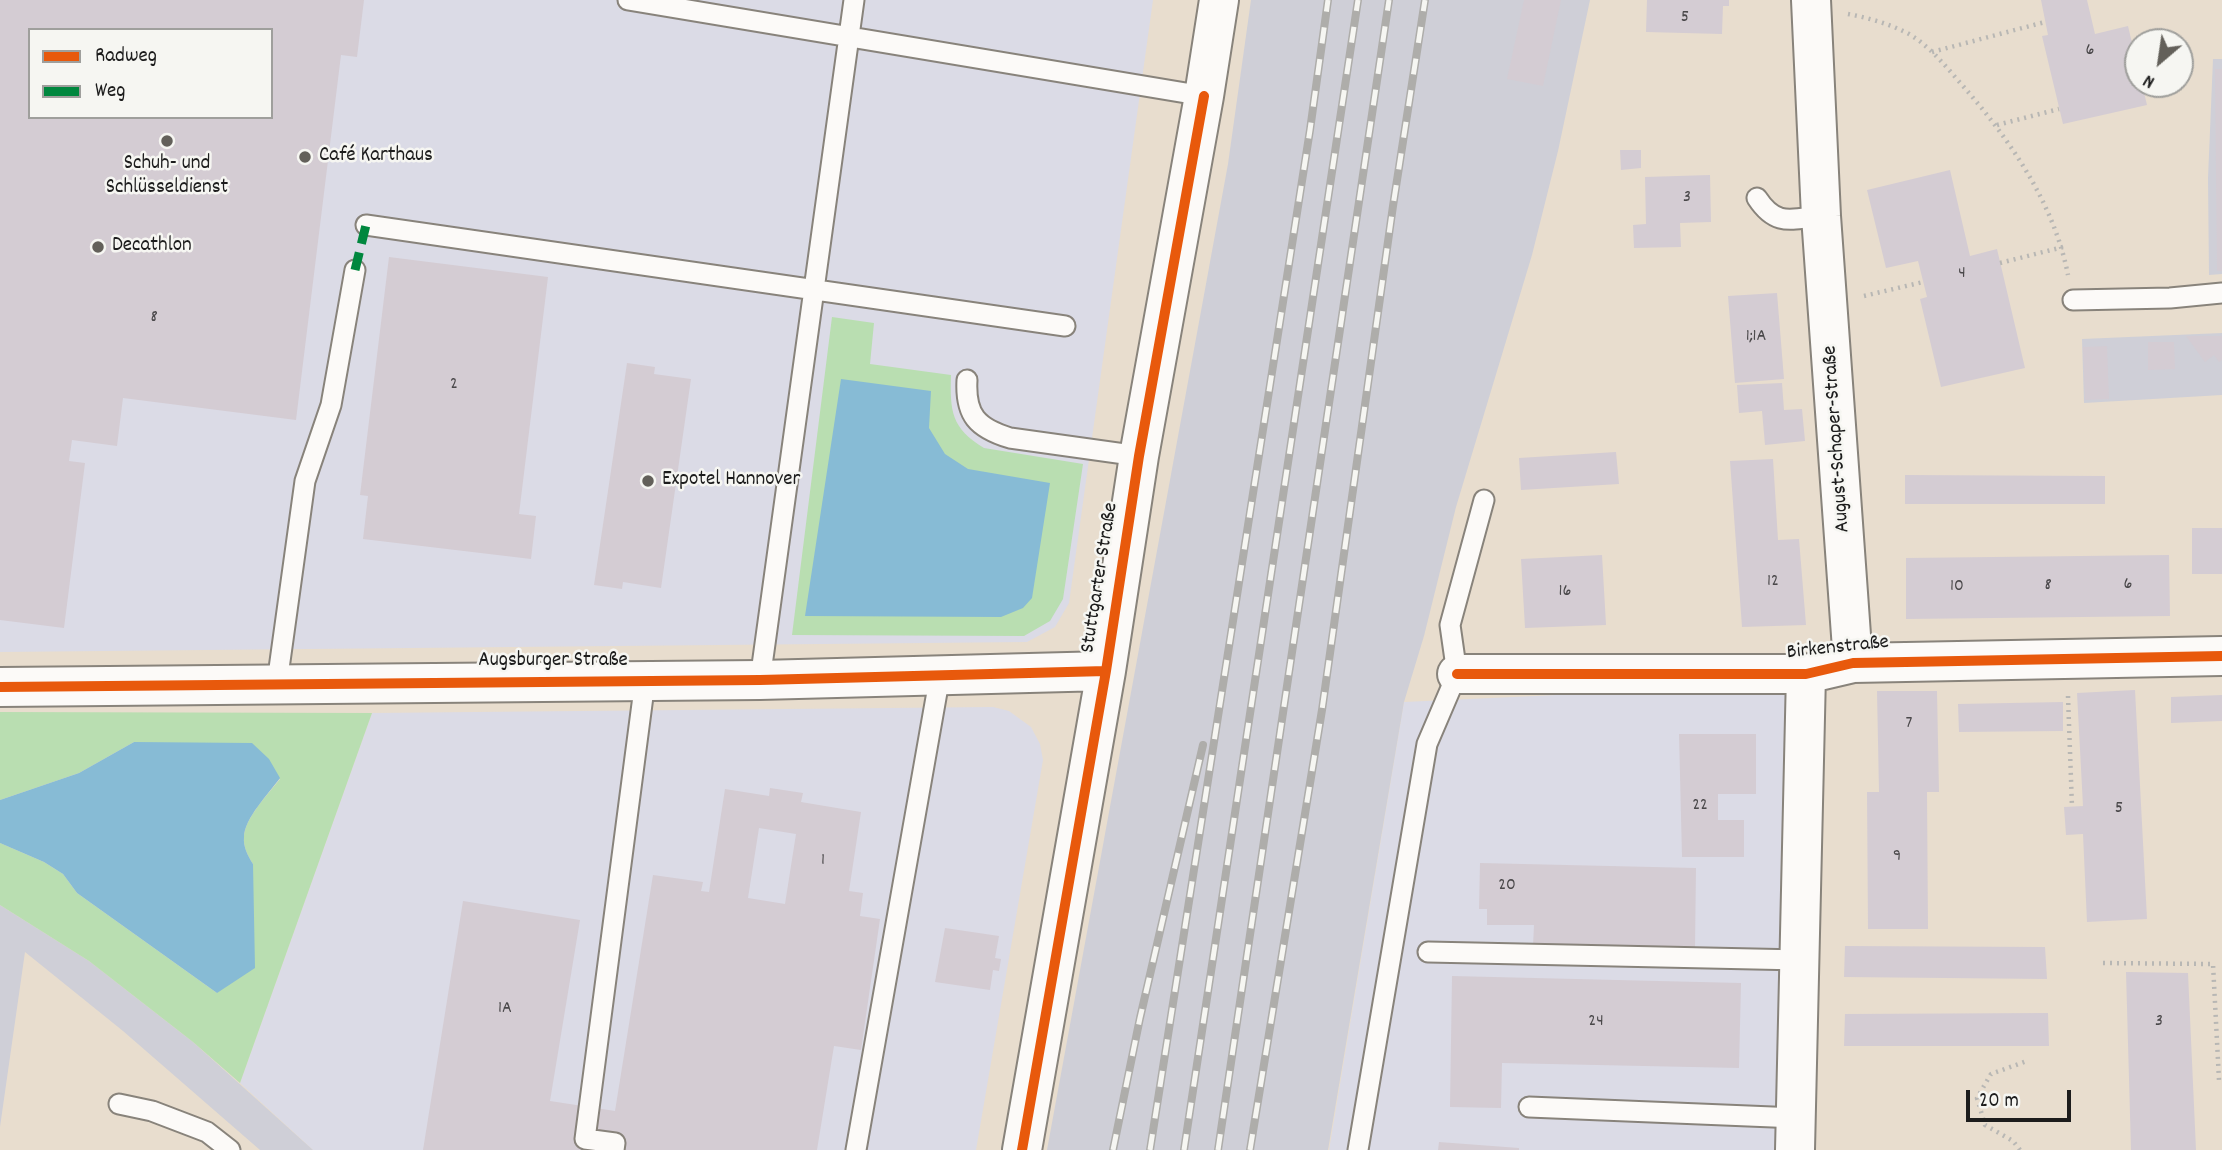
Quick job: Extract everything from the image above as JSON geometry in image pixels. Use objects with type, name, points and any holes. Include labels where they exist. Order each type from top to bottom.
[{"type":"street","name":"Stuttgarter Straße","points":[[1022,1150],[1106,671],[1139,456],[1205,96],[1219,0]]},
{"type":"street","name":"August-Schaper-Straße","points":[[1811,3],[1821,216],[1853,663]]},
{"type":"street","name":"Birkenstraße","points":[[1457,674],[1806,674],[1853,663],[2222,656]]},
{"type":"street","name":"Augsburger Straße","points":[[0,687],[760,680],[1106,671]]},
{"type":"street","name":"Birkenstraße","points":[[1796,1134],[1806,674]]},
{"type":"lane","points":[[628,0],[1205,96]]},
{"type":"lane","points":[[760,680],[855,0]]},
{"type":"lane","points":[[1756,198],[1766,212],[1782,220],[1821,216]]},
{"type":"lane","points":[[366,225],[1065,326]]},
{"type":"lane","points":[[277,683],[305,481],[331,405],[355,270]]},
{"type":"lane","points":[[2073,300],[2170,298],[2222,293]]},
{"type":"lane","points":[[967,380],[971,414],[979,424],[993,433],[1010,438],[1139,456]]},
{"type":"lane","points":[[1358,1150],[1427,744],[1457,674],[1450,625],[1484,500]]},
{"type":"lane","points":[[856,1150],[940,675]]},
{"type":"lane","points":[[614,1150],[615,1143],[585,1139],[645,681]]},
{"type":"lane","points":[[1429,952],[1801,960]]},
{"type":"lane","points":[[119,1104],[152,1111],[207,1132],[230,1150]]},
{"type":"lane","points":[[1529,1107],[1796,1134]]},
{"type":"path","points":[[1811,3],[1873,19],[1908,34],[1933,51],[1997,125],[2048,209],[2063,247],[2073,300]]},
{"type":"path","points":[[1933,51],[2045,22]]},
{"type":"path","points":[[1997,125],[2059,108]]},
{"type":"path","points":[[2000,263],[2063,247]]},
{"type":"path","points":[[1829,305],[1923,282]]},
{"type":"path","points":[[2066,660],[2072,807]]},
{"type":"path","points":[[2104,963],[2213,964],[2219,1080],[2222,1080]]},
{"type":"path","points":[[2020,1150],[2013,1141],[1985,1125],[1977,1098],[1991,1074],[2027,1061]]},
{"type":"shaded area","points":[[0,0],[1153,0],[1069,603],[1055,627],[1027,642],[0,652]]},
{"type":"shaded area","points":[[1251,0],[1590,0],[1558,151],[1532,255],[1456,507],[1424,636],[1404,702],[1328,1150],[1047,1150],[1228,164]]},
{"type":"shaded area","points":[[2213,59],[2222,59],[2222,274],[2209,275],[2208,178]]},
{"type":"shaded area","points":[[2222,333],[2222,395],[2084,403],[2082,339]]},
{"type":"shaded area","points":[[1797,684],[1783,1150],[1329,1150],[1404,702]]},
{"type":"shaded area","points":[[993,707],[1009,711],[1031,727],[1040,744],[1043,760],[976,1150],[313,1150],[240,1083],[372,713]]},
{"type":"shaded area","points":[[0,905],[89,961],[193,1042],[313,1150],[260,1150],[123,1031],[25,952],[0,1127]]},
{"type":"green space","points":[[832,317],[874,323],[870,364],[951,375],[951,399],[955,418],[965,433],[984,448],[1083,464],[1063,599],[1050,621],[1024,636],[792,635]]},
{"type":"green space","points":[[0,712],[372,713],[240,1083],[193,1042],[89,961],[0,905],[0,843],[44,862],[63,874],[77,893],[217,993],[253,864],[245,848],[245,830],[258,806],[280,779],[134,742],[79,773],[0,800]]},
{"type":"water","points":[[841,379],[931,391],[929,428],[945,454],[968,469],[1050,483],[1032,598],[1023,608],[1001,617],[805,616]]},
{"type":"water","points":[[134,742],[252,743],[269,759],[280,778],[252,814],[244,837],[245,848],[253,864],[255,968],[217,993],[77,893],[63,874],[44,862],[0,843],[0,800],[79,773]]},
{"type":"building","points":[[0,0],[364,0],[357,57],[341,55],[296,420],[123,398],[117,446],[72,440],[69,461],[85,463],[64,628],[0,620]]},
{"type":"building","points":[[1524,0],[1561,0],[1543,86],[1507,79]]},
{"type":"building","points":[[1647,0],[1729,0],[1729,6],[1723,6],[1722,34],[1646,32]]},
{"type":"building","points":[[2041,0],[2087,0],[2095,34],[2128,26],[2124,28],[2124,98],[2145,98],[2147,105],[2063,124],[2042,36],[2048,35]]},
{"type":"building","points":[[2215,69],[2222,69],[2222,271],[2217,271]]},
{"type":"building","points":[[1620,150],[1641,150],[1641,168],[1621,170]]},
{"type":"building","points":[[1950,170],[1970,256],[1997,249],[2025,368],[1941,387],[1920,299],[1927,297],[1918,261],[1886,268],[1867,190]]},
{"type":"building","points":[[1710,175],[1711,222],[1680,223],[1681,247],[1634,248],[1633,225],[1646,224],[1645,177]]},
{"type":"building","points":[[389,257],[548,277],[519,514],[536,516],[531,559],[363,539],[368,496],[360,495]]},
{"type":"building","points":[[1777,293],[1784,379],[1735,383],[1728,296]]},
{"type":"building","points":[[2186,336],[2222,336],[2222,360],[2219,362],[2214,355],[2205,362]]},
{"type":"building","points":[[2148,342],[2174,342],[2175,369],[2148,370]]},
{"type":"building","points":[[2107,346],[2109,399],[2085,400],[2083,347]]},
{"type":"building","points":[[627,363],[655,367],[654,374],[691,379],[661,588],[623,582],[622,589],[594,585]]},
{"type":"building","points":[[1782,383],[1784,410],[1802,409],[1805,441],[1765,445],[1762,411],[1739,413],[1737,385]]},
{"type":"building","points":[[1616,452],[1619,484],[1521,490],[1519,458]]},
{"type":"building","points":[[1773,459],[1778,540],[1799,539],[1806,625],[1742,627],[1730,461]]},
{"type":"building","points":[[1905,475],[2105,476],[2105,504],[1905,504]]},
{"type":"building","points":[[2192,528],[2222,528],[2222,574],[2192,574]]},
{"type":"building","points":[[1602,555],[1606,625],[1525,628],[1521,559]]},
{"type":"building","points":[[2169,555],[2170,616],[1906,619],[1906,558]]},
{"type":"building","points":[[2135,690],[2147,919],[2087,922],[2083,834],[2066,835],[2064,807],[2083,806],[2077,693]]},
{"type":"building","points":[[1877,691],[1937,691],[1939,792],[1927,792],[1928,929],[1868,929],[1867,792],[1879,792]]},
{"type":"building","points":[[2222,695],[2222,721],[2171,723],[2171,697]]},
{"type":"building","points":[[2063,702],[2063,731],[1959,732],[1958,704]]},
{"type":"building","points":[[1679,734],[1756,734],[1756,794],[1718,794],[1718,820],[1744,820],[1744,857],[1682,857]]},
{"type":"building","points":[[770,788],[803,793],[801,802],[861,812],[849,891],[863,893],[860,916],[880,919],[861,1050],[834,1046],[817,1150],[423,1150],[463,901],[580,920],[550,1101],[615,1111],[653,875],[703,882],[701,891],[709,892],[725,789],[769,796]],"holes":[[[759,828],[796,834],[785,904],[748,898]]]},
{"type":"building","points":[[1480,863],[1696,868],[1695,948],[1533,946],[1534,925],[1487,925],[1487,909],[1479,909]]},
{"type":"building","points":[[945,928],[999,936],[995,958],[1001,959],[999,971],[993,970],[990,990],[935,982]]},
{"type":"building","points":[[1845,946],[2045,947],[2047,979],[1844,977]]},
{"type":"building","points":[[2126,972],[2188,973],[2196,1150],[2131,1150]]},
{"type":"building","points":[[1452,976],[1741,983],[1739,1068],[1502,1063],[1501,1108],[1450,1107]]},
{"type":"building","points":[[2048,1013],[2049,1046],[1844,1046],[1845,1014]]},
{"type":"building","points":[[1439,1142],[1519,1148],[1519,1150],[1438,1150]]},
{"type":"railway","points":[[1150,1150],[1328,0]]},
{"type":"railway","points":[[1184,1150],[1358,0]]},
{"type":"railway","points":[[1218,1150],[1389,0]]},
{"type":"railway","points":[[1250,1150],[1322,710],[1425,0]]},
{"type":"railway","points":[[1113,1150],[1140,1018],[1203,745]]},
{"type":"marked path","points":[[355,270],[366,225]]},
{"type":"cycle path","points":[[1022,1150],[1106,671],[1139,456],[1204,96]]},
{"type":"cycle path","points":[[1457,674],[1806,674],[1853,663],[2222,656]]},
{"type":"cycle path","points":[[0,687],[760,680],[1106,671]]},
{"type":"place","name":"Schuh- und Schlüsseldienst","points":[[167,141]]},
{"type":"place","name":"Café Karthaus","points":[[305,157]]},
{"type":"place","name":"Decathlon","points":[[98,247]]},
{"type":"place","name":"Expotel Hannover","points":[[648,481]]}]
